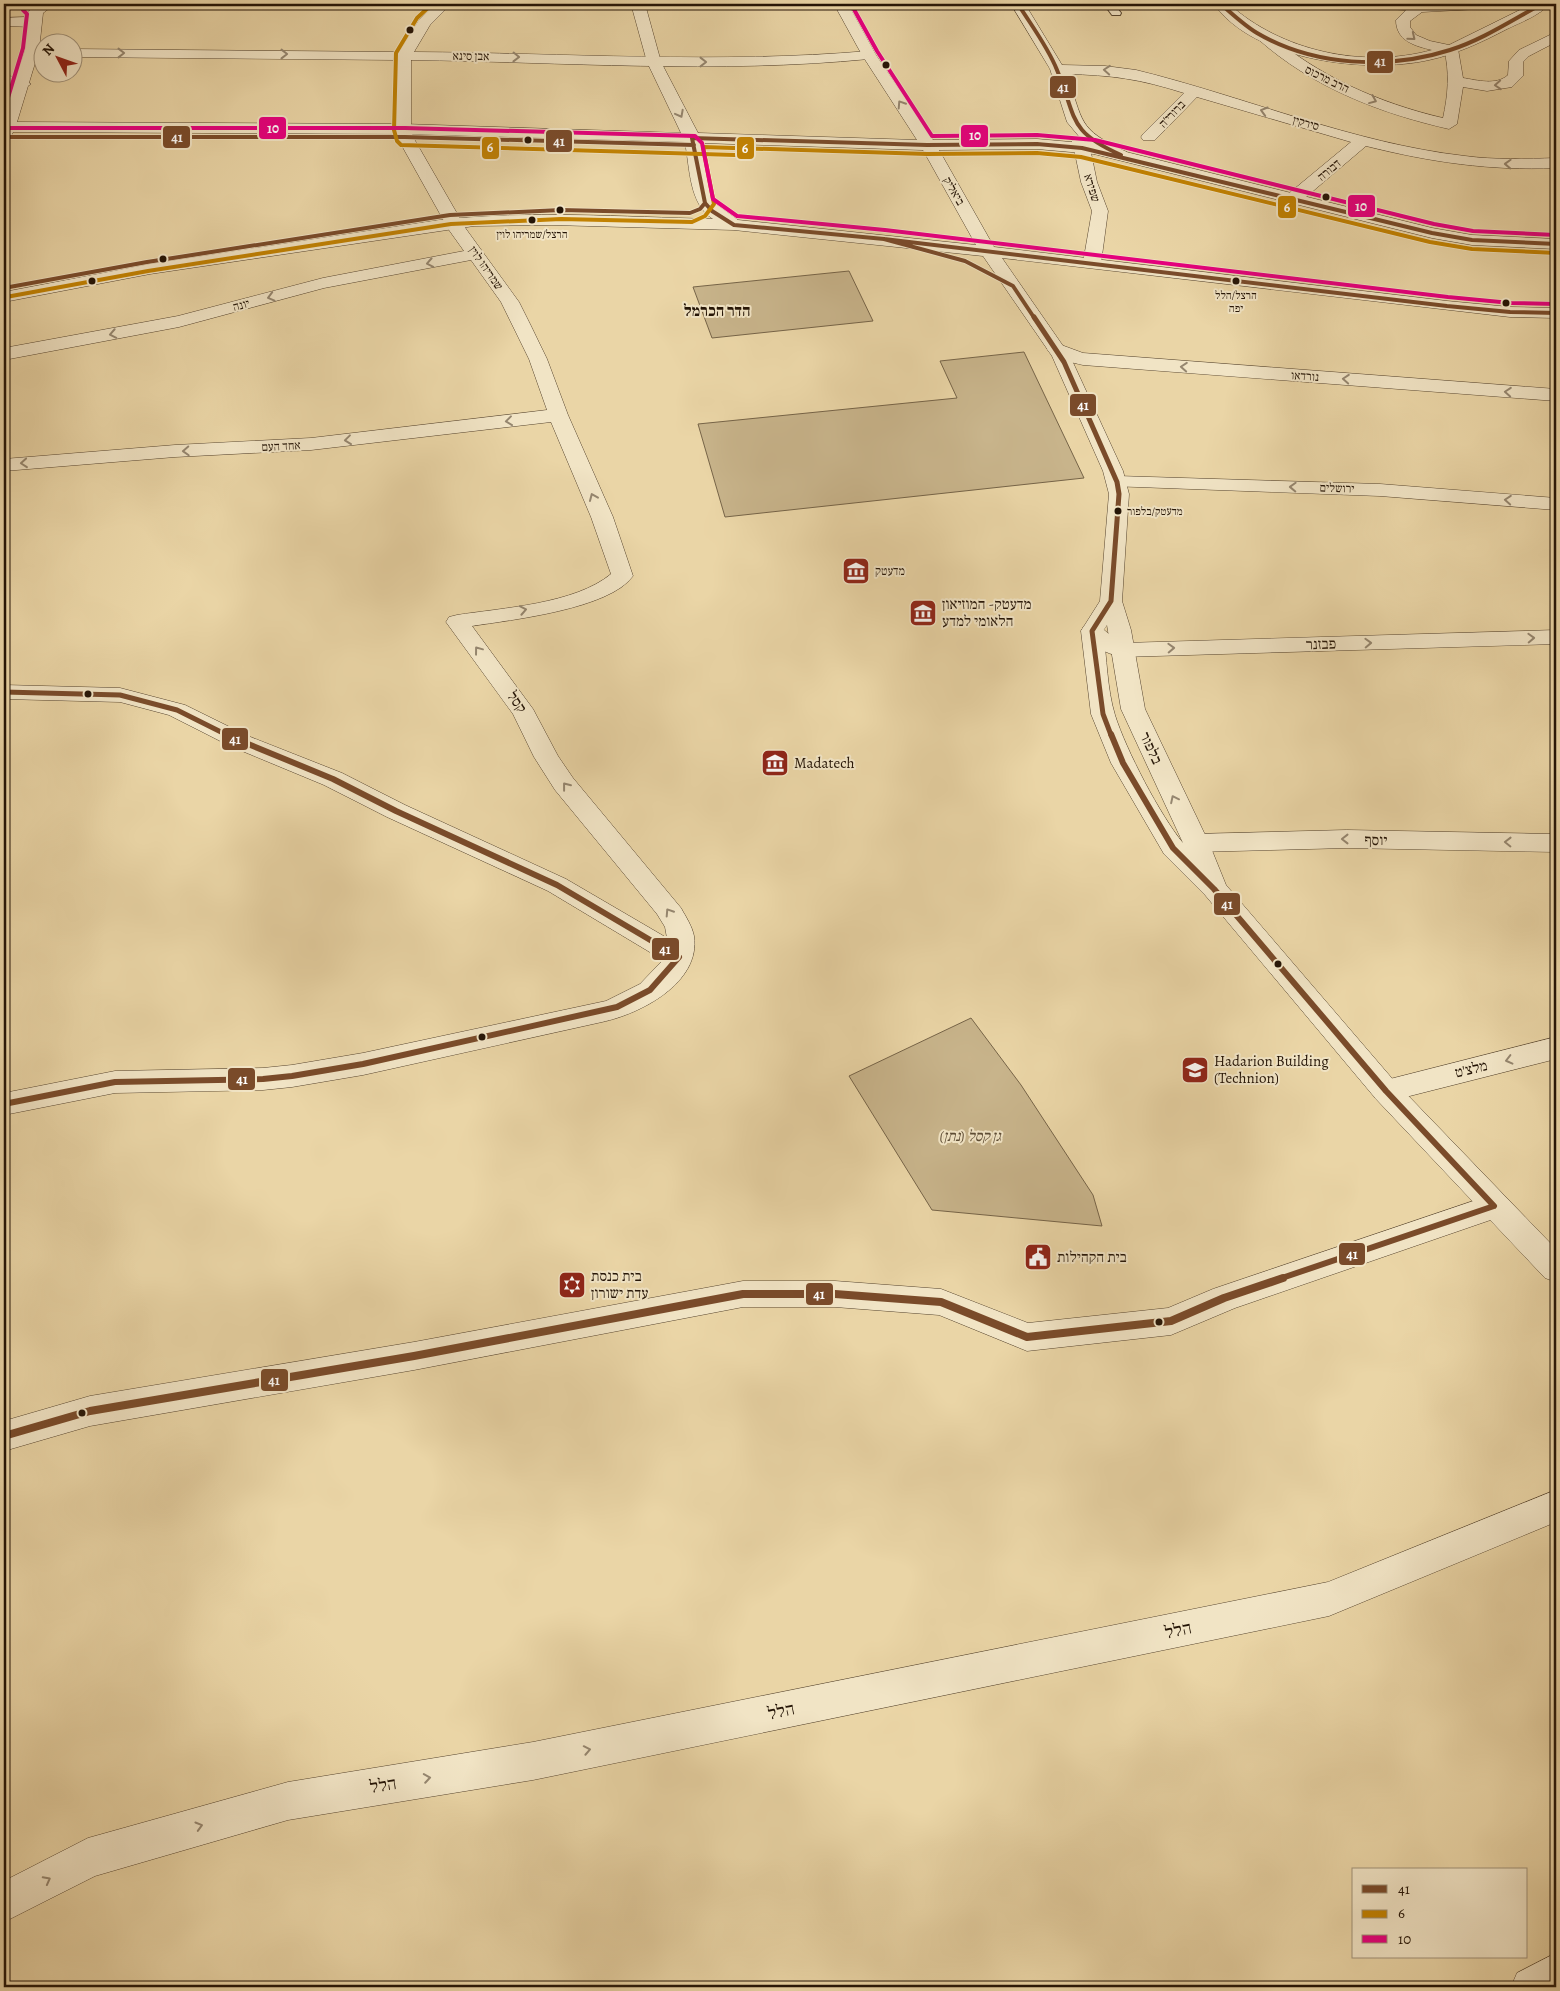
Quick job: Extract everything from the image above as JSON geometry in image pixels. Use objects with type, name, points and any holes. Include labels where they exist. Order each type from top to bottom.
[{"type":"street","points":[[404,56],[424,23],[444,4]]},
{"type":"street","points":[[638,4],[654,62],[692,138],[705,203],[712,211],[734,225]]},
{"type":"street","name":"ביאליק","points":[[841,4],[869,55],[927,145],[988,251]]},
{"type":"street","points":[[1018,4],[1057,69],[1076,126],[1089,141],[1121,155]]},
{"type":"street","name":"הרב מרכוס","points":[[1221,4],[1236,18],[1263,36],[1287,59],[1338,85],[1402,112],[1450,124],[1455,81]]},
{"type":"street","points":[[1372,4],[1418,8],[1456,8],[1497,4]]},
{"type":"street","points":[[1263,36],[1310,52],[1357,59],[1408,58],[1542,4]]},
{"type":"street","points":[[1418,8],[1403,20],[1403,27],[1409,36],[1422,43],[1447,43]]},
{"type":"street","points":[[1418,8],[1434,23]]},
{"type":"street","points":[[4,22],[26,21],[37,11]]},
{"type":"street","points":[[37,11],[37,32]]},
{"type":"street","points":[[1447,43],[1454,59],[1455,81],[1487,86],[1507,84],[1515,76],[1516,61],[1524,53],[1556,36]]},
{"type":"street","name":"אבן סינא","points":[[82,53],[404,56],[654,62],[804,61],[869,55]]},
{"type":"street","name":"שמריהו לוין","points":[[404,56],[403,129],[455,223],[510,302],[550,387],[558,415],[611,542]]},
{"type":"street","points":[[32,63],[22,84],[5,132],[403,129],[927,145],[1080,146],[1432,233],[1472,240],[1556,244]]},
{"type":"street","name":"סירקין","points":[[1057,69],[1120,71],[1364,140],[1451,159],[1512,165],[1556,162]]},
{"type":"street","points":[[4,80],[14,80],[22,84]]},
{"type":"street","name":"ברורי'ה","points":[[1149,137],[1194,91]]},
{"type":"street","points":[[1054,145],[1068,139],[1076,126]]},
{"type":"street","name":"דבורה","points":[[1293,199],[1364,140]]},
{"type":"street","name":"שפירא","points":[[1080,146],[1089,182],[1100,211],[1092,263]]},
{"type":"street","points":[[4,297],[150,269],[455,223],[552,220],[734,225],[884,239],[1447,306],[1510,312],[1556,313]]},
{"type":"street","name":"בלפור","points":[[884,239],[965,261],[1013,286]]},
{"type":"street","name":"בלפור","points":[[988,251],[1064,362],[1117,482],[1118,494],[1111,601],[1133,709],[1196,843],[1214,889]]},
{"type":"street","name":"יונה","points":[[4,354],[179,321],[323,283],[478,254]]},
{"type":"street","name":"נורדאו","points":[[1056,349],[1069,356],[1082,359],[1556,396]]},
{"type":"street","name":"אחד העם","points":[[4,465],[175,451],[311,444],[558,415]]},
{"type":"street","name":"ירושלים","points":[[1117,482],[1380,490],[1556,504]]},
{"type":"street","name":"קסל","points":[[611,542],[622,576],[617,583],[578,598],[457,622],[517,702],[546,756],[564,784],[666,906],[677,925],[681,942],[679,957]]},
{"type":"street","name":"בלפור","points":[[1111,601],[1092,631],[1103,714],[1123,764],[1173,848],[1214,889],[1386,1090],[1494,1206],[1556,1269]]},
{"type":"street","name":"פבזנר","points":[[1092,631],[1107,645],[1122,650],[1556,638]]},
{"type":"street","points":[[4,692],[120,695],[153,702],[177,710],[239,741],[333,779],[396,811],[557,885],[679,957],[662,981],[645,994],[618,1008],[363,1064],[292,1076],[238,1080],[115,1082],[4,1104]]},
{"type":"street","name":"יוסף","points":[[1196,843],[1348,839],[1556,843]]},
{"type":"street","name":"מלצ'ט","points":[[1386,1090],[1556,1048]]},
{"type":"street","points":[[4,1436],[90,1411],[414,1356],[743,1294],[835,1294],[941,1302],[1027,1337],[1171,1321],[1224,1298],[1494,1206]]},
{"type":"street","name":"הלל","points":[[4,1902],[88,1858],[288,1801],[533,1761],[1329,1599],[1556,1506]]},
{"type":"street","points":[[1531,1987],[1556,1973]]},
{"type":"green space","points":[[849,271],[873,321],[712,338],[693,287]]},
{"type":"green space","points":[[1024,352],[1084,478],[725,517],[698,424],[957,398],[940,361]]},
{"type":"green space","name":"גן קסל (נתן)","points":[[971,1018],[1021,1085],[1093,1195],[1102,1226],[932,1210],[849,1076]]},
{"type":"transit line","name":"6","points":[[432,4],[417,18],[396,53],[394,130],[397,141],[401,145],[735,155]]},
{"type":"transit line","name":"10","points":[[851,4],[877,51],[932,136],[1037,135],[1095,140],[1434,224],[1473,231],[1556,235]]},
{"type":"transit line","name":"41","points":[[1018,4],[1057,69],[1075,122],[1079,128],[1101,146],[1121,155]]},
{"type":"transit line","name":"41","points":[[1221,4],[1252,30],[1278,44],[1326,58],[1377,62],[1427,56],[1462,46],[1542,4]]},
{"type":"transit line","name":"10","points":[[4,111],[23,48],[27,14],[23,10]]},
{"type":"transit line","name":"10","points":[[4,128],[405,128],[695,136],[702,143],[713,199],[737,216],[885,230],[1448,297],[1511,303],[1556,304]]},
{"type":"transit line","name":"41","points":[[4,137],[405,137],[694,145]]},
{"type":"transit line","name":"41","points":[[1556,244],[1472,240],[1432,233],[1082,148],[1037,144],[927,145],[692,138],[705,203],[712,211],[734,225],[884,239],[1447,306],[1510,312],[1556,313]]},
{"type":"transit line","name":"6","points":[[6,297],[148,271],[451,224],[561,219],[692,222],[705,216],[714,204],[703,147],[927,154],[1037,153],[1081,157],[1430,242],[1472,249],[1556,253]]},
{"type":"transit line","name":"41","points":[[4,288],[147,262],[450,215],[561,210],[690,213],[700,209],[705,203]]},
{"type":"transit line","name":"41","points":[[4,1436],[90,1411],[414,1356],[743,1294],[835,1294],[941,1302],[1027,1337],[1171,1321],[1224,1298],[1494,1206],[1386,1091],[1214,889],[1173,848],[1123,763],[1103,714],[1092,631],[1111,601],[1119,494],[1117,482],[1064,362],[1013,286],[965,261],[884,239]]},
{"type":"transit line","name":"41","points":[[4,692],[120,695],[177,710],[239,741],[333,779],[396,811],[557,885],[679,957],[650,990],[617,1007],[363,1064],[263,1079],[115,1082],[4,1104]]},
{"type":"place","name":"הרצל/שמריהו לוין","points":[[532,220]]},
{"type":"place","name":"הרצל/הלל יפה","points":[[1236,281]]},
{"type":"place","name":"מדעטק/בלפור","points":[[1118,511]]},
{"type":"place","name":"מדעטק","points":[[856,571]]},
{"type":"place","name":"מדעטק- המוזיאון הלאומי למדע","points":[[923,613]]},
{"type":"place","name":"Madatech","points":[[775,763]]},
{"type":"place","name":"Hadarion Building (Technion)","points":[[1195,1070]]},
{"type":"place","name":"בית הקהילות","points":[[1038,1257]]},
{"type":"place","name":"בית כנסת עדת ישורון","points":[[572,1285]]},
{"type":"district","name":"הדר הכרמל","points":[[717,311]]}]
